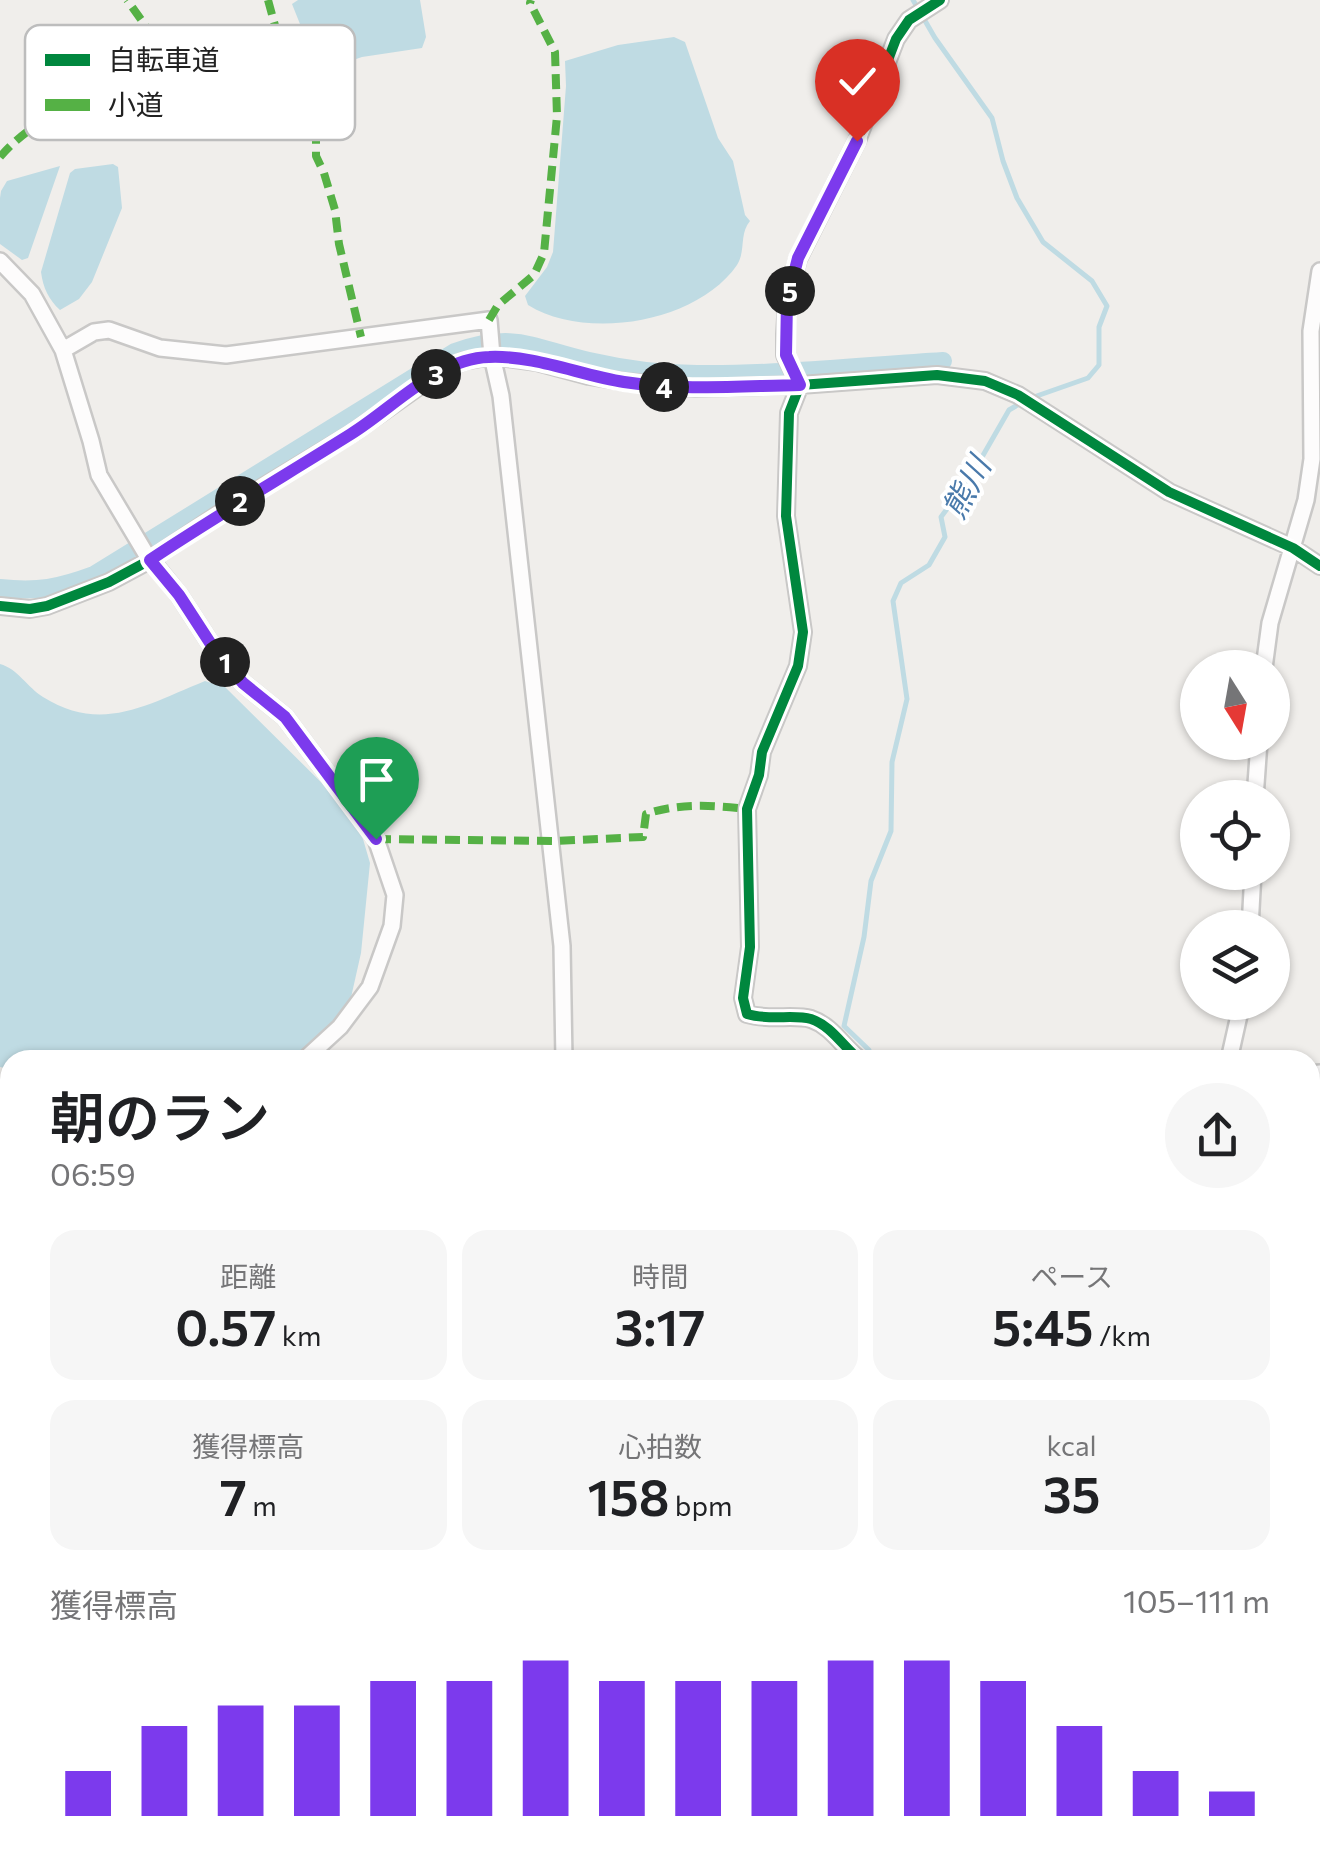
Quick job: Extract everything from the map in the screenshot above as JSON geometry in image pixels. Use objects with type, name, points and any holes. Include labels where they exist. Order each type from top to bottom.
[{"type":"street","points":[[850,1050],[828,1028],[809,1018],[762,1019],[747,1014],[742,998],[750,946],[747,808],[759,775],[762,752],[802,649],[785,494],[789,413],[800,385],[786,355],[784,334],[787,301],[798,258],[857,141],[896,39],[909,20],[940,0]]},
{"type":"street","points":[[0,261],[32,294],[63,350],[99,474],[146,552],[216,652],[239,678],[285,717],[376,839],[395,895],[392,926],[370,987],[340,1027],[315,1050]]},
{"type":"street","points":[[1266,650],[1270,624],[1306,500],[1312,458],[1311,331],[1320,270]]},
{"type":"street","points":[[63,350],[94,332],[109,330],[160,348],[226,355],[488,320],[501,396],[550,822],[562,946],[564,1050]]},
{"type":"street","points":[[0,606],[48,606],[109,582],[146,552],[354,432],[442,370],[492,356],[537,362],[590,376],[694,388],[937,375],[985,382],[1018,395],[1169,492],[1293,548],[1320,566]]},
{"type":"street","points":[[1231,1050],[1238,1020]]},
{"type":"water","points":[[298,0],[420,0],[426,37],[422,48],[355,59],[355,25],[300,25],[292,4]]},
{"type":"water","points":[[674,37],[685,42],[718,138],[733,161],[745,215],[750,221],[737,265],[719,285],[696,301],[639,320],[580,322],[528,305],[525,296],[553,252],[565,61],[618,45]]},
{"type":"water","points":[[113,164],[118,167],[122,208],[92,282],[79,299],[60,310],[47,293],[41,272],[70,173]]},
{"type":"water","points":[[60,166],[28,258],[22,260],[0,244],[1,191],[7,181]]},
{"type":"water","points":[[0,664],[43,697],[85,713],[125,712],[205,681],[225,687],[343,804],[363,839],[370,863],[361,953],[350,1002],[313,1050],[0,1050]]},
{"type":"waterway","name":"熊川","points":[[913,0],[992,118],[1017,198],[1043,242],[1092,281],[1107,306],[1099,327],[1099,365],[1088,378],[1031,398]]},
{"type":"waterway","points":[[0,588],[48,588],[94,575],[455,352],[476,346],[509,342],[616,366],[683,374],[790,372],[943,361]]},
{"type":"waterway","name":"熊川","points":[[869,1050],[844,1026],[864,937],[871,881],[891,831],[892,762],[907,699],[893,601],[901,583],[929,565],[945,537],[941,517],[970,478],[1009,410],[1021,403]]},
{"type":"marked path","points":[[127,0],[145,25]]},
{"type":"marked path","points":[[268,0],[275,25]]},
{"type":"marked path","points":[[489,320],[498,305],[534,275],[544,253],[557,116],[555,52],[531,0]]},
{"type":"marked path","points":[[0,157],[25,134]]},
{"type":"marked path","points":[[316,140],[316,156],[335,210],[361,337]]},
{"type":"marked path","points":[[376,839],[552,841],[643,837],[646,814],[658,810],[696,806],[747,809]]},
{"type":"cycle path","points":[[850,1050],[811,1019],[747,1014],[743,998],[750,947],[747,809],[762,752],[798,666],[803,632],[786,516],[789,413],[800,385],[785,355],[787,301],[798,259],[857,141],[896,39],[909,20],[940,0]]},
{"type":"cycle path","points":[[0,606],[47,606],[109,582],[354,432],[442,370],[492,356],[626,382],[695,388],[937,375],[985,381],[1018,395],[1169,492],[1293,548],[1320,566]]},
{"type":"route","points":[[376,839],[285,717],[243,683],[216,652],[179,595],[150,560],[354,432],[442,370],[464,362],[492,356],[657,386],[800,385],[786,355],[787,301],[798,258],[857,141]]}]
